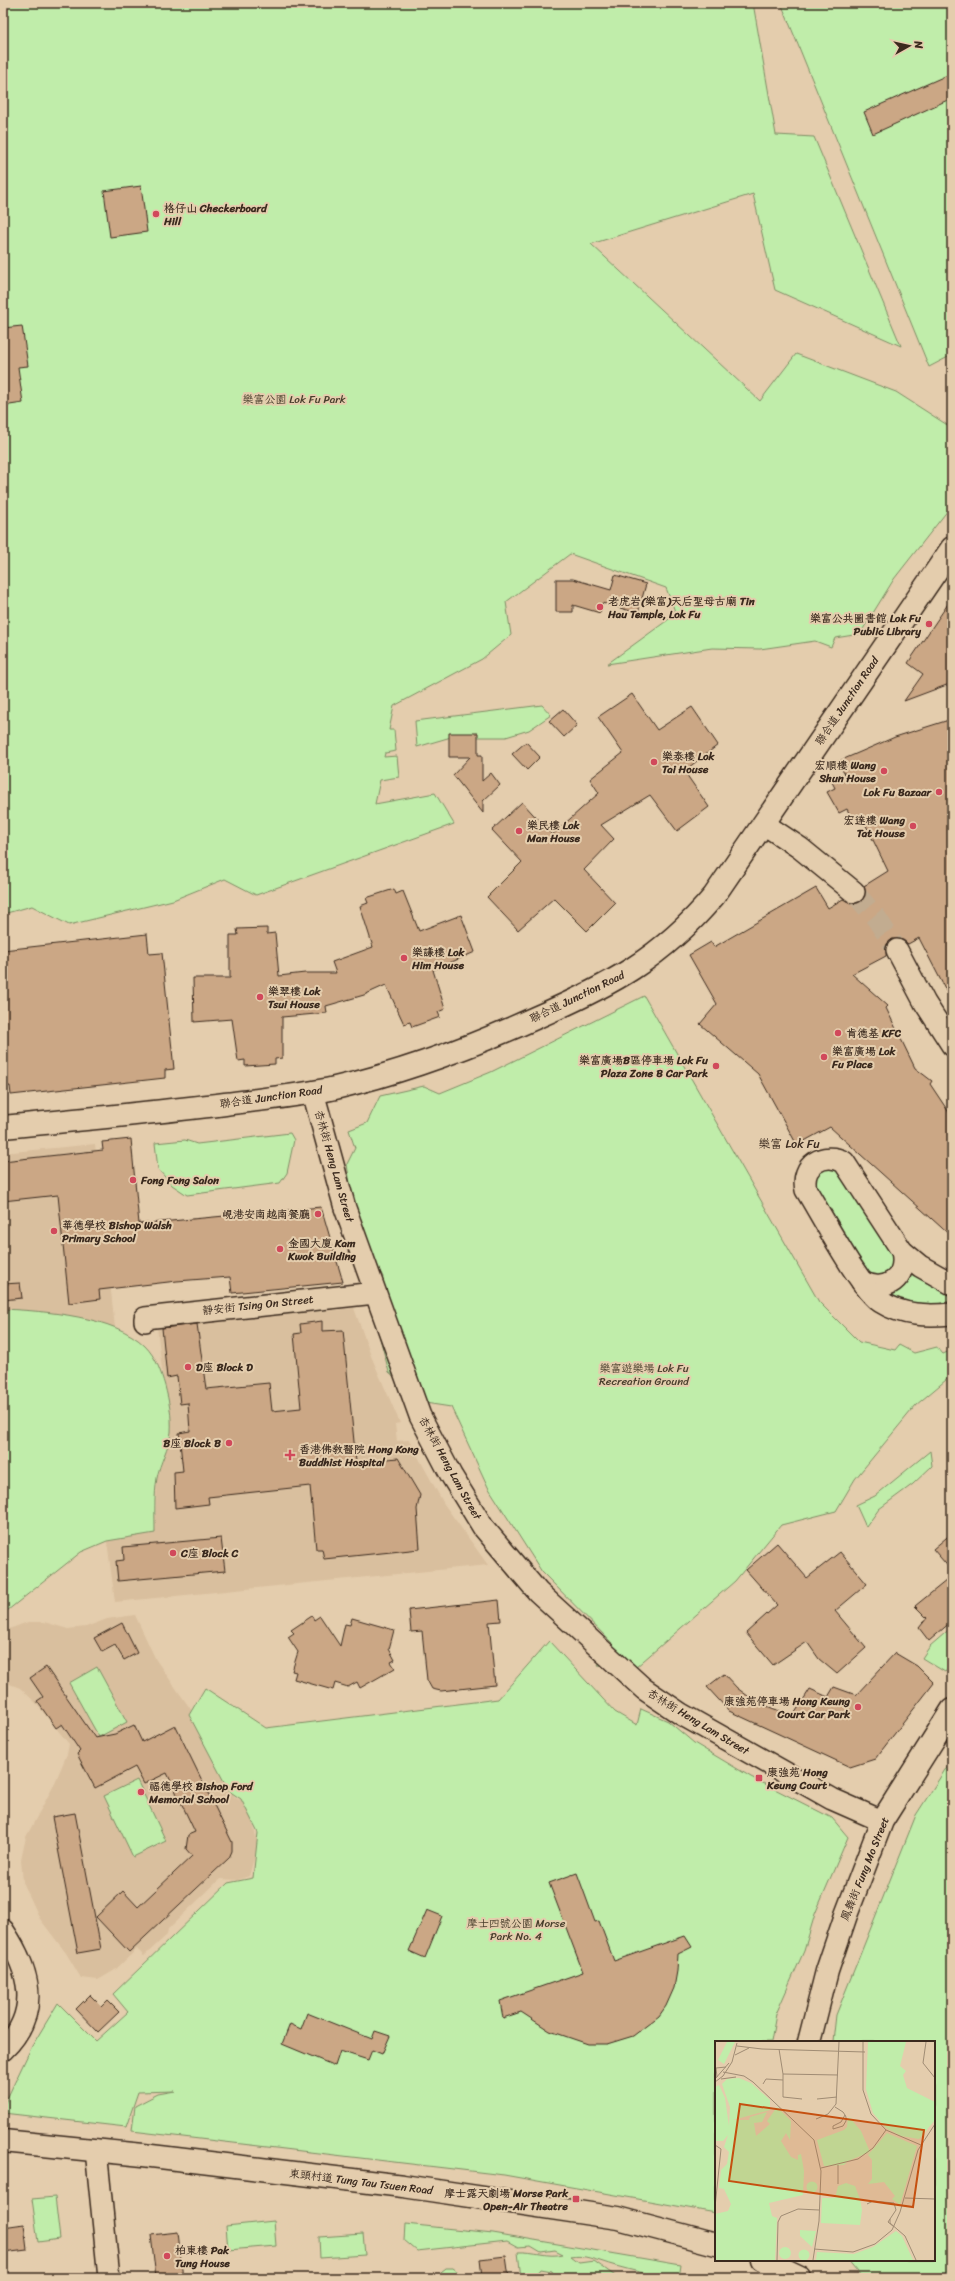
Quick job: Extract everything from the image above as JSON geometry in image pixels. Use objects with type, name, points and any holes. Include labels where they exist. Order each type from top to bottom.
[{"type":"main road","name":"聯合道 Junction Road","points":[[3,1128],[183,1109],[313,1092],[402,1070],[486,1040],[558,1008],[620,977],[668,945],[691,924],[714,896],[952,548]]},
{"type":"main road","name":"鳳舞街 Fung Mo Street","points":[[809,2041],[827,1972],[846,1915],[882,1821],[952,1710]]},
{"type":"main road","name":"東頭村道 Tung Tau Tsuen Road","points":[[3,2141],[96,2150],[404,2186],[618,2218],[715,2244]]},
{"type":"main road","points":[[768,2261],[800,2278]]},
{"type":"street","points":[[764,824],[800,848],[854,892]]},
{"type":"street","points":[[897,950],[925,1003],[952,1045]]},
{"type":"street","name":"杏林街 Heng Lam Street","points":[[313,1092],[338,1185],[375,1293],[420,1416],[451,1475],[483,1527],[538,1592],[644,1689],[681,1714],[832,1799],[882,1821]]},
{"type":"street","points":[[952,1284],[920,1266],[902,1251],[848,1165],[833,1157],[819,1159],[813,1164],[805,1178],[806,1190],[862,1282],[879,1301],[896,1309],[915,1314],[952,1314]]},
{"type":"street","points":[[862,1282],[870,1286],[880,1287],[892,1283],[897,1278],[903,1266],[902,1251]]},
{"type":"street","name":"靜安街 Tsing On Street","points":[[145,1321],[145,1318],[375,1293]]},
{"type":"street","points":[[3,1930],[21,1958],[26,1972],[28,1996],[23,2021],[18,2032],[3,2050]]},
{"type":"street","points":[[96,2150],[109,2278]]},
{"type":"shaded area","name":"華德學校 Bishop Walsh Primary School","points":[[95,1144],[115,1328],[60,1314],[3,1309],[3,1153]]},
{"type":"shaded area","name":"香港佛教醫院 Hong Kong Buddhist Hospital","points":[[354,1308],[371,1356],[400,1423],[395,1424],[397,1441],[409,1440],[444,1504],[488,1565],[115,1602],[107,1541],[155,1533],[157,1479],[171,1433],[170,1410],[163,1378],[157,1327]]},
{"type":"shaded area","name":"福德學校 Bishop Ford Memorial School","points":[[135,1615],[156,1660],[192,1711],[235,1798],[248,1803],[258,1845],[249,1876],[238,1880],[220,1879],[168,1929],[167,1935],[144,1956],[137,1949],[115,1970],[98,1980],[81,1978],[66,1953],[40,1919],[23,1882],[21,1860],[26,1837],[54,1785],[67,1754],[69,1744],[34,1701],[20,1688],[7,1683],[3,1675],[3,1657],[9,1629],[28,1622],[44,1622],[68,1629],[86,1627],[107,1619]]},
{"type":"green space","name":"樂富公園 Lok Fu Park","points":[[3,3],[753,3],[776,135],[814,137],[901,346],[775,290],[753,194],[591,244],[760,401],[796,354],[896,392],[952,428],[952,505],[894,579],[860,634],[835,638],[831,647],[815,641],[760,649],[712,648],[607,664],[676,614],[666,588],[570,554],[506,602],[511,635],[482,659],[394,706],[389,730],[394,730],[396,751],[385,753],[384,757],[397,756],[399,777],[380,780],[375,804],[435,793],[454,824],[256,895],[225,879],[173,900],[69,925],[32,906],[3,914]]},
{"type":"green space","points":[[781,3],[952,3],[952,355],[929,367]]},
{"type":"green space","points":[[542,705],[551,715],[529,730],[506,737],[451,737],[417,747],[415,721]]},
{"type":"green space","name":"樂富遊樂場 Lok Fu Recreation Ground","points":[[644,996],[819,1302],[859,1342],[895,1350],[899,1345],[914,1353],[937,1347],[943,1354],[952,1350],[952,1375],[916,1405],[855,1479],[836,1511],[781,1525],[735,1581],[635,1668],[598,1665],[612,1643],[542,1572],[488,1487],[451,1407],[425,1403],[389,1372],[373,1312],[383,1277],[356,1225],[347,1164],[355,1148],[349,1130],[367,1123],[380,1096],[424,1086],[440,1093],[491,1072]]},
{"type":"green space","points":[[290,1133],[294,1140],[287,1173],[280,1183],[187,1195],[172,1185],[158,1169],[155,1143],[185,1140],[197,1144]]},
{"type":"green space","points":[[835,1168],[894,1254],[892,1271],[880,1278],[869,1274],[815,1183],[816,1173],[819,1169]]},
{"type":"green space","points":[[911,1264],[952,1292],[952,1300],[930,1305],[915,1304],[893,1297],[890,1290]]},
{"type":"green space","points":[[3,1309],[38,1311],[78,1317],[116,1328],[132,1336],[149,1350],[158,1365],[168,1397],[171,1414],[171,1432],[157,1478],[155,1498],[155,1533],[107,1541],[81,1552],[3,1614]]},
{"type":"green space","points":[[930,1451],[932,1466],[913,1484],[879,1509],[866,1527],[856,1505],[875,1496]]},
{"type":"green space","points":[[952,1627],[952,1664],[945,1672],[922,1658],[930,1646]]},
{"type":"green space","name":"摩士四號公園 Morse Park No. 4","points":[[549,1641],[615,1712],[637,1725],[641,1709],[668,1721],[694,1743],[751,1777],[832,1818],[848,1837],[815,1914],[804,1951],[776,2014],[771,2041],[715,2041],[715,2213],[504,2175],[132,2131],[135,2106],[158,2094],[175,2091],[138,2092],[126,2127],[3,2113],[3,2107],[32,2046],[58,2003],[96,2041],[128,2012],[113,1994],[228,1883],[253,1878],[258,1833],[241,1799],[229,1791],[189,1715],[205,1688],[266,1728],[498,1699]]},
{"type":"green space","points":[[97,1667],[127,1722],[99,1737],[69,1683]]},
{"type":"green space","points":[[952,1759],[952,2278],[862,2278],[848,2261],[935,2261],[935,2041],[833,2041],[836,2015],[916,1815]]},
{"type":"green space","points":[[137,1780],[166,1841],[133,1857],[104,1796]]},
{"type":"green space","points":[[55,2197],[60,2239],[38,2242],[32,2199]]},
{"type":"green space","points":[[274,2221],[276,2246],[228,2250],[226,2226]]},
{"type":"green space","points":[[405,2224],[493,2233],[681,2265],[679,2278],[671,2278],[640,2272],[579,2256],[571,2257],[579,2263],[594,2261],[618,2278],[591,2278],[566,2274],[563,2278],[555,2278],[552,2271],[541,2269],[534,2278],[521,2278],[518,2252],[530,2252],[546,2255],[563,2254],[555,2250],[541,2252],[531,2246],[518,2247],[507,2241],[417,2251],[404,2240]]},
{"type":"green space","points":[[363,2234],[365,2255],[320,2258],[319,2237]]},
{"type":"green space","points":[[446,2268],[452,2268],[456,2271],[457,2278],[442,2278],[441,2272]]},
{"type":"building","points":[[952,73],[952,98],[873,134],[864,112]]},
{"type":"building","points":[[141,186],[147,232],[110,237],[104,191]]},
{"type":"building","points":[[22,326],[28,366],[18,367],[23,403],[3,406],[3,328]]},
{"type":"building","points":[[615,575],[646,584],[638,613],[602,603],[600,613],[573,605],[573,612],[556,612],[556,579],[573,579],[611,590]]},
{"type":"building","points":[[952,598],[952,683],[904,701],[923,674],[908,663]]},
{"type":"building","points":[[632,694],[657,730],[692,707],[718,745],[684,771],[709,807],[677,831],[650,795],[601,825],[614,839],[584,870],[615,903],[587,931],[554,898],[518,930],[487,897],[522,862],[492,830],[522,802],[552,835],[599,793],[590,779],[623,753],[598,717]]},
{"type":"building","points":[[563,709],[577,725],[564,737],[549,721]]},
{"type":"building","name":"樂富廣場 Lok Fu Place","points":[[952,719],[952,1002],[919,938],[908,944],[903,940],[892,939],[887,944],[886,956],[852,974],[888,1006],[886,1008],[915,1068],[932,1081],[930,1084],[952,1117],[952,1237],[830,1127],[797,1145],[758,1074],[700,1024],[717,1004],[689,955],[711,942],[714,947],[816,888],[828,908],[843,899],[852,904],[863,900],[866,894],[864,886],[888,871],[861,815],[852,819],[847,809],[839,813],[827,792],[835,788],[832,782],[846,776],[837,762],[895,737]]},
{"type":"building","points":[[449,733],[478,733],[478,755],[482,755],[482,781],[491,773],[500,785],[483,801],[483,813],[453,775],[470,757],[449,757]]},
{"type":"building","points":[[526,742],[540,757],[527,770],[512,754]]},
{"type":"building","points":[[394,889],[396,894],[403,891],[419,931],[461,915],[475,952],[433,970],[445,1009],[438,1012],[440,1017],[412,1027],[410,1022],[404,1024],[386,985],[364,995],[326,1006],[327,1013],[282,1017],[282,1058],[275,1059],[275,1064],[245,1066],[245,1060],[238,1061],[232,1019],[194,1022],[193,978],[230,978],[230,935],[238,935],[237,929],[267,928],[267,934],[275,933],[279,976],[305,973],[336,973],[332,962],[373,947],[360,906],[368,903],[366,898]]},
{"type":"building","points":[[147,934],[149,954],[162,953],[174,1069],[165,1070],[165,1078],[11,1095],[10,1086],[3,1087],[3,950]]},
{"type":"building","points":[[131,1139],[139,1224],[321,1207],[343,1282],[232,1293],[230,1277],[177,1281],[99,1290],[100,1299],[69,1303],[58,1195],[3,1201],[3,1161],[103,1150],[102,1142]]},
{"type":"building","points":[[20,1283],[22,1298],[3,1300],[3,1284]]},
{"type":"building","points":[[322,1321],[322,1331],[343,1330],[356,1462],[398,1458],[420,1495],[417,1509],[420,1549],[324,1559],[322,1549],[316,1549],[310,1486],[208,1497],[209,1504],[175,1508],[174,1472],[183,1471],[179,1433],[190,1431],[188,1403],[180,1404],[177,1376],[167,1378],[162,1328],[197,1324],[206,1389],[269,1383],[272,1411],[301,1408],[294,1334],[301,1333],[300,1324]]},
{"type":"building","points":[[952,1533],[952,1571],[933,1549]]},
{"type":"building","name":"C座 Block C","points":[[221,1538],[225,1571],[118,1581],[116,1561],[124,1560],[123,1547]]},
{"type":"building","points":[[777,1543],[807,1578],[840,1552],[867,1584],[835,1611],[866,1648],[837,1674],[819,1659],[807,1642],[773,1665],[746,1633],[777,1605],[746,1570]]},
{"type":"building","points":[[952,1576],[952,1621],[929,1641],[919,1628],[927,1618],[915,1606]]},
{"type":"building","points":[[499,1600],[501,1621],[489,1622],[495,1685],[441,1691],[432,1689],[427,1680],[422,1631],[411,1632],[409,1610]]},
{"type":"building","points":[[312,1616],[314,1620],[320,1616],[340,1646],[345,1624],[350,1625],[352,1618],[394,1630],[389,1649],[395,1660],[391,1662],[395,1668],[360,1688],[357,1682],[348,1687],[335,1683],[333,1690],[294,1679],[296,1672],[292,1671],[298,1652],[288,1637],[294,1633],[291,1630]]},
{"type":"building","points":[[122,1623],[137,1653],[124,1660],[115,1645],[102,1652],[94,1638]]},
{"type":"building","name":"康強苑停車場 Hong Keung Court Car Park","points":[[895,1653],[917,1666],[934,1683],[875,1759],[850,1767],[729,1711],[707,1687],[724,1674],[737,1688],[756,1702],[793,1716],[810,1689],[828,1697],[834,1687],[856,1695]]},
{"type":"building","points":[[46,1667],[95,1738],[115,1734],[134,1725],[142,1742],[175,1725],[232,1842],[232,1851],[229,1858],[129,1952],[96,1917],[123,1891],[138,1907],[192,1856],[186,1849],[188,1835],[195,1832],[167,1773],[144,1784],[135,1767],[95,1788],[77,1754],[80,1751],[62,1724],[56,1728],[37,1701],[43,1697],[30,1678]]},
{"type":"building","points":[[75,1813],[101,1949],[78,1953],[52,1817]]},
{"type":"building","points":[[577,1873],[595,1922],[599,1921],[614,1961],[685,1936],[692,1947],[678,1954],[674,1988],[666,2006],[659,2016],[633,2036],[607,2044],[588,2044],[550,2031],[521,2012],[503,2018],[500,2001],[583,1972],[549,1883]]},
{"type":"building","points":[[427,1910],[442,1916],[425,1958],[409,1951]]},
{"type":"building","points":[[90,1995],[102,2007],[108,2001],[119,2012],[98,2032],[76,2009]]},
{"type":"building","points":[[307,2013],[372,2039],[375,2031],[390,2036],[382,2054],[372,2050],[368,2060],[340,2051],[335,2066],[282,2044],[290,2024],[301,2029]]},
{"type":"building","points":[[24,2224],[27,2250],[3,2253],[3,2227]]},
{"type":"building","name":"柏東樓 Pak Tung House","points":[[178,2232],[183,2278],[156,2278],[151,2235]]},
{"type":"building","points":[[506,2256],[509,2278],[482,2278],[480,2259]]},
{"type":"tunnel","points":[[854,892],[877,919],[897,950]]},
{"type":"place","name":"格仔山 Checkerboard Hill","points":[[156,214]]},
{"type":"place","name":"老虎岩(樂富)天后聖母古廟 Tin Hau Temple, Lok Fu","points":[[600,607]]},
{"type":"place","name":"樂富公共圖書館 Lok Fu Public Library","points":[[929,624]]},
{"type":"place","name":"樂泰樓 Lok Tai House","points":[[654,762]]},
{"type":"place","name":"宏順樓 Wang Shun House","points":[[884,771]]},
{"type":"place","name":"Lok Fu Bazaar","points":[[939,792]]},
{"type":"place","name":"宏達樓 Wang Tat House","points":[[913,826]]},
{"type":"place","name":"樂民樓 Lok Man House","points":[[519,831]]},
{"type":"place","name":"樂謙樓 Lok Him House","points":[[404,958]]},
{"type":"place","name":"樂翠樓 Lok Tsui House","points":[[260,997]]},
{"type":"place","name":"肯德基 KFC","points":[[838,1033]]},
{"type":"place","name":"樂富廣場 Lok Fu Place","points":[[824,1057]]},
{"type":"place","name":"樂富廣場B區停車場 Lok Fu Plaza Zone B Car Park","points":[[716,1066]]},
{"type":"place","name":"Fong Fong Salon","points":[[133,1180]]},
{"type":"place","name":"峴港安南越南餐廳","points":[[318,1214]]},
{"type":"place","name":"華德學校 Bishop Walsh Primary School","points":[[54,1231]]},
{"type":"place","name":"金國大廈 Kam Kwok Building","points":[[280,1249]]},
{"type":"place","name":"D座 Block D","points":[[188,1367]]},
{"type":"place","name":"B座 Block B","points":[[229,1443]]},
{"type":"place","name":"香港佛教醫院 Hong Kong Buddhist Hospital","points":[[290,1455]]},
{"type":"place","name":"C座 Block C","points":[[173,1553]]},
{"type":"place","name":"康強苑停車場 Hong Keung Court Car Park","points":[[858,1707]]},
{"type":"place","name":"康強苑 Hong Keung Court","points":[[759,1778]]},
{"type":"place","name":"福德學校 Bishop Ford Memorial School","points":[[141,1792]]},
{"type":"place","name":"摩士露天劇場 Morse Park Open-Air Theatre","points":[[576,2199]]},
{"type":"place","name":"柏東樓 Pak Tung House","points":[[167,2256]]},
{"type":"district","name":"樂富 Lok Fu","points":[[789,1144]]}]
